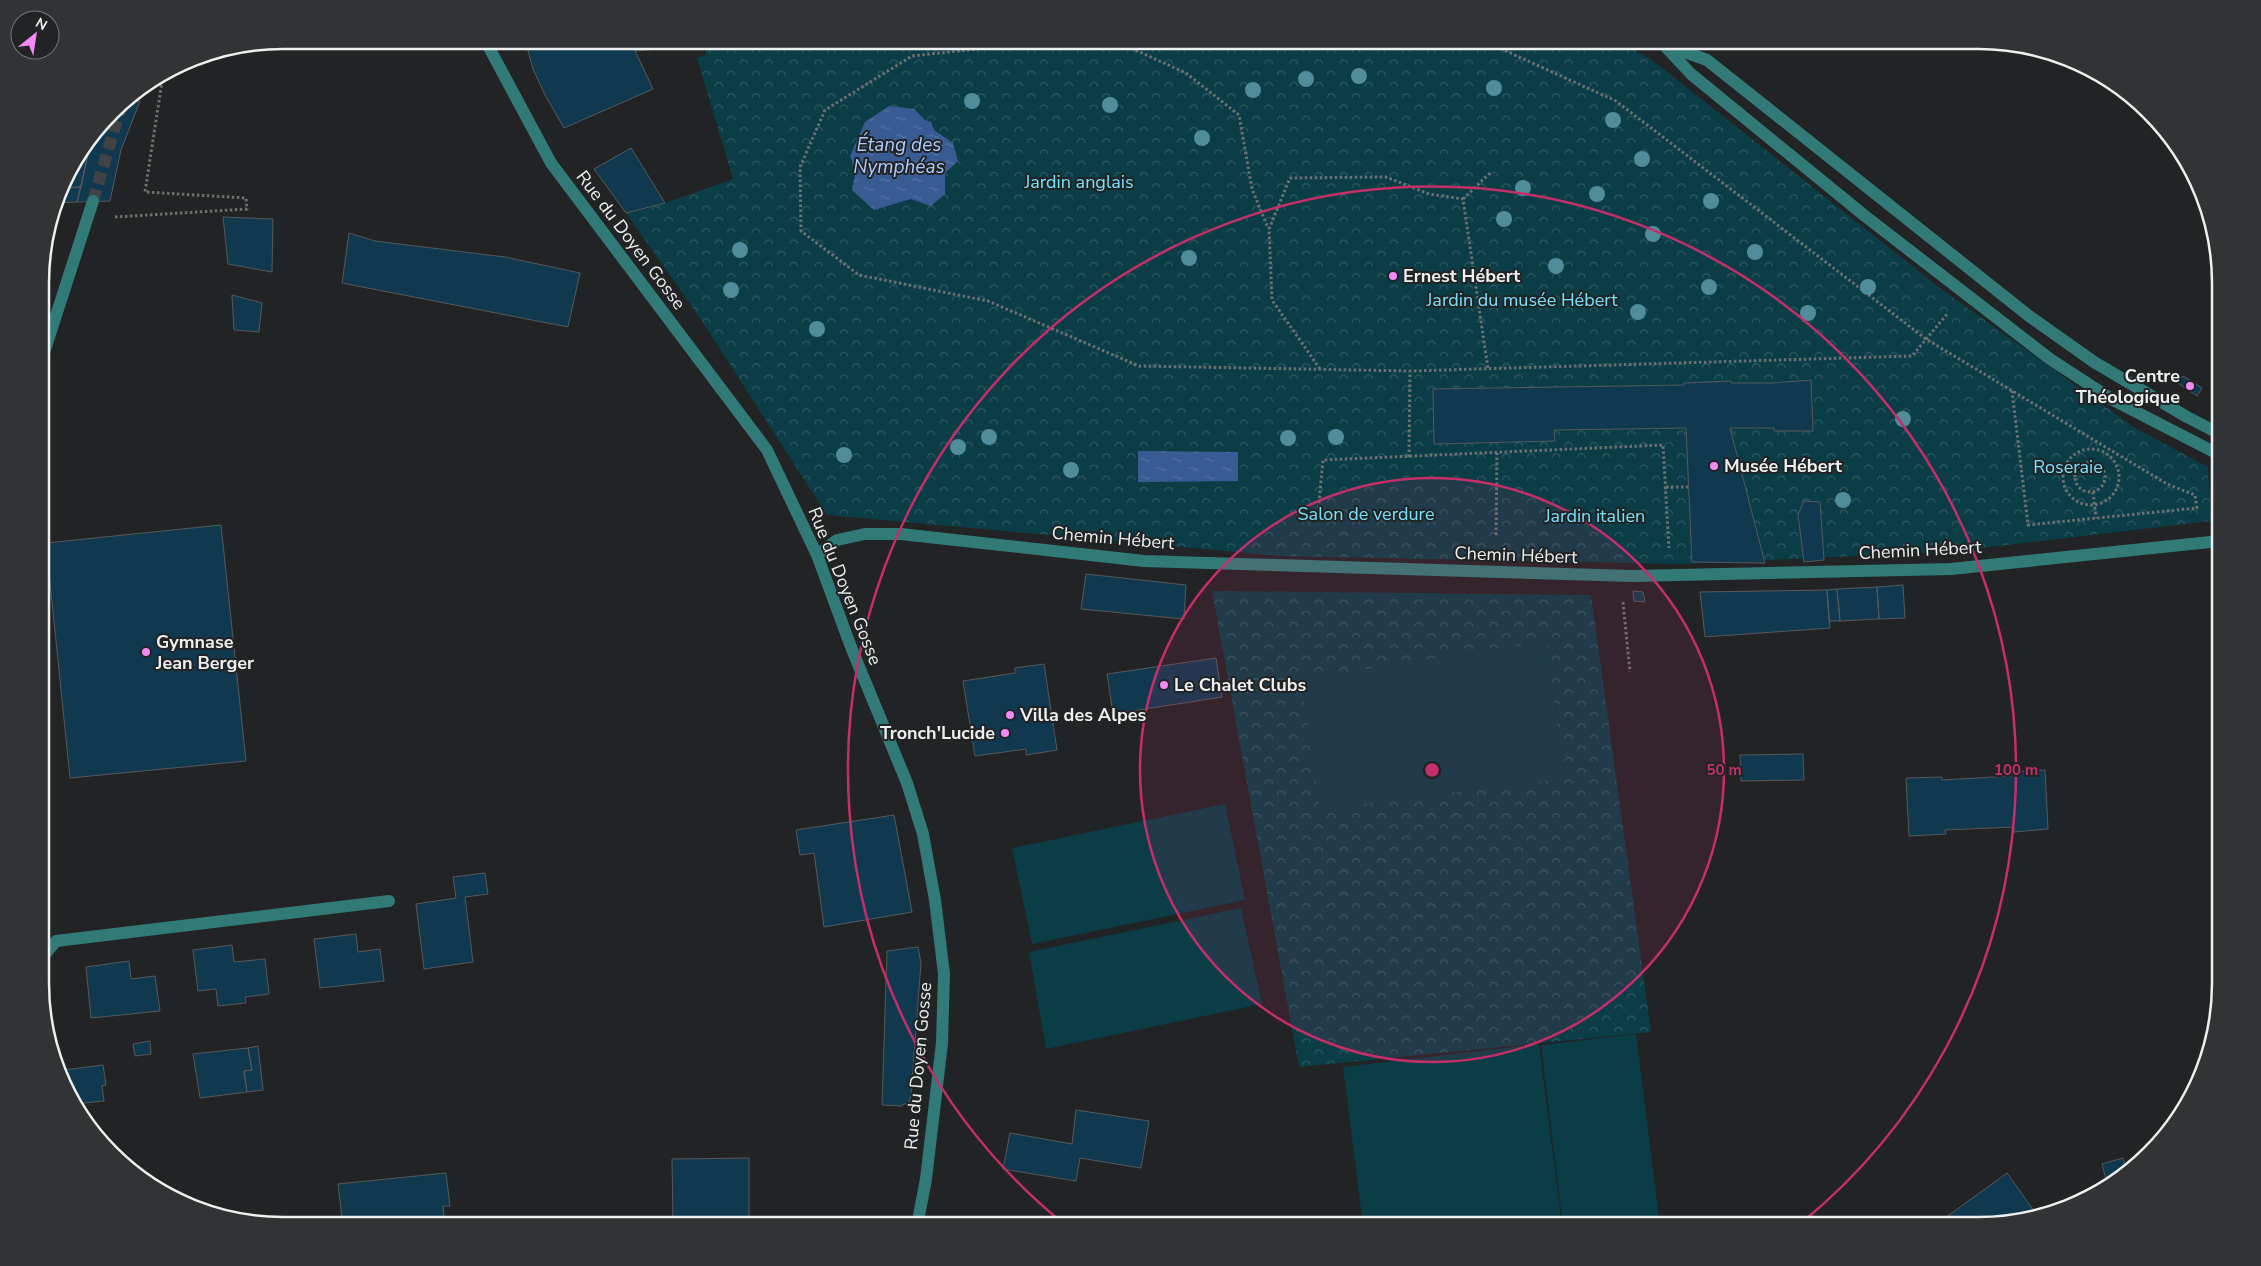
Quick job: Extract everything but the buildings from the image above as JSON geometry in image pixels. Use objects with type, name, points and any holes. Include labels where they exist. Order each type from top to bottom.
[{"type":"street","name":"Rue du Doyen Gosse","points":[[490,49],[551,163],[767,450],[817,555],[851,648],[907,783],[923,834],[935,900],[944,974],[942,1043],[926,1179],[919,1217]]},
{"type":"street","points":[[1666,49],[1691,74],[1865,216],[1966,292],[2050,359],[2113,400],[2171,432],[2212,451]]},
{"type":"street","points":[[1678,49],[1707,60],[2029,316],[2094,362],[2212,430]]},
{"type":"street","points":[[49,337],[93,202]]},
{"type":"street","name":"Chemin Hébert","points":[[817,555],[837,540],[864,534],[901,534],[1144,561],[1670,575],[1951,569],[2212,542]]},
{"type":"street","points":[[49,950],[56,941],[388,901]]},
{"type":"path","points":[[976,49],[912,56],[825,110],[800,167],[801,231],[860,275],[988,301],[1139,366],[1410,371],[1912,356],[1966,292]]},
{"type":"path","points":[[1133,49],[1186,73],[1239,115],[1252,189],[1268,228],[1272,300],[1320,369]]},
{"type":"path","points":[[1501,49],[1616,101],[1926,339],[2167,484],[2195,495],[2197,508],[2028,525],[2012,391]]},
{"type":"path","points":[[87,219],[247,209],[246,198],[144,192],[162,83]]},
{"type":"path","points":[[1463,199],[1491,172]]},
{"type":"path","points":[[1268,228],[1290,178],[1386,177],[1429,194],[1463,199]]},
{"type":"path","points":[[1463,199],[1488,369]]},
{"type":"path","points":[[1409,457],[1410,371]]},
{"type":"path","points":[[2097,442],[2097,449]]},
{"type":"path","points":[[1318,513],[1323,460],[1663,445],[1670,575]]},
{"type":"path","points":[[2097,449],[2111,457],[2118,471],[2117,485],[2109,498],[2095,505],[2079,502],[2066,491],[2062,475],[2068,460],[2081,450],[2097,449]]},
{"type":"path","points":[[1496,535],[1497,453]]},
{"type":"path","points":[[2087,462],[2099,464],[2105,474],[2103,485],[2094,492],[2082,490],[2075,480],[2077,468],[2087,462]]},
{"type":"path","points":[[1666,487],[1688,487]]},
{"type":"path","points":[[2094,492],[2096,518]]},
{"type":"path","points":[[1630,672],[1623,601],[1633,601]]},
{"type":"green space","name":"Jardin du musée Hébert","points":[[705,49],[1632,49],[1652,60],[1940,288],[2135,428],[2208,467],[2211,521],[1948,552],[1680,564],[1281,556],[827,515],[700,318],[626,213],[665,203],[733,179],[697,58],[706,55]]},
{"type":"green space","points":[[1212,591],[1591,595],[1651,1032],[1299,1067]]},
{"type":"green space","points":[[1546,642],[1565,778],[1320,809],[1301,679]]},
{"type":"green space","points":[[1225,804],[1245,900],[1032,944],[1012,848]]},
{"type":"green space","points":[[1241,908],[1262,1004],[1046,1049],[1029,952]]},
{"type":"green space","points":[[1636,1034],[1659,1217],[1562,1217],[1541,1045]]},
{"type":"green space","points":[[1539,1044],[1561,1217],[1362,1217],[1343,1067]]},
{"type":"water","name":"Étang des Nymphéas","points":[[889,106],[914,109],[925,120],[931,122],[934,130],[953,143],[958,161],[945,173],[945,194],[931,206],[911,199],[874,210],[852,190],[856,170],[850,156],[865,122]]},
{"type":"water","points":[[1138,451],[1238,452],[1238,481],[1138,482]]},
{"type":"tunnel","points":[[93,201],[118,116]]},
{"type":"place","name":"Ernest Hébert","points":[[1393,276]]},
{"type":"place","name":"Centre Théologique","points":[[2190,386]]},
{"type":"place","name":"Musée Hébert","points":[[1714,466]]},
{"type":"place","name":"Gymnase Jean Berger","points":[[146,652]]},
{"type":"place","name":"Le Chalet Clubs","points":[[1164,685]]},
{"type":"place","name":"Villa des Alpes","points":[[1010,715]]},
{"type":"place","name":"Tronch'Lucide","points":[[1005,733]]},
{"type":"park label","name":"Jardin anglais","points":[[1079,182]]},
{"type":"park label","name":"Roseraie","points":[[2068,467]]},
{"type":"park label","name":"Salon de verdure","points":[[1366,514]]},
{"type":"park label","name":"Jardin italien","points":[[1595,516]]}]
